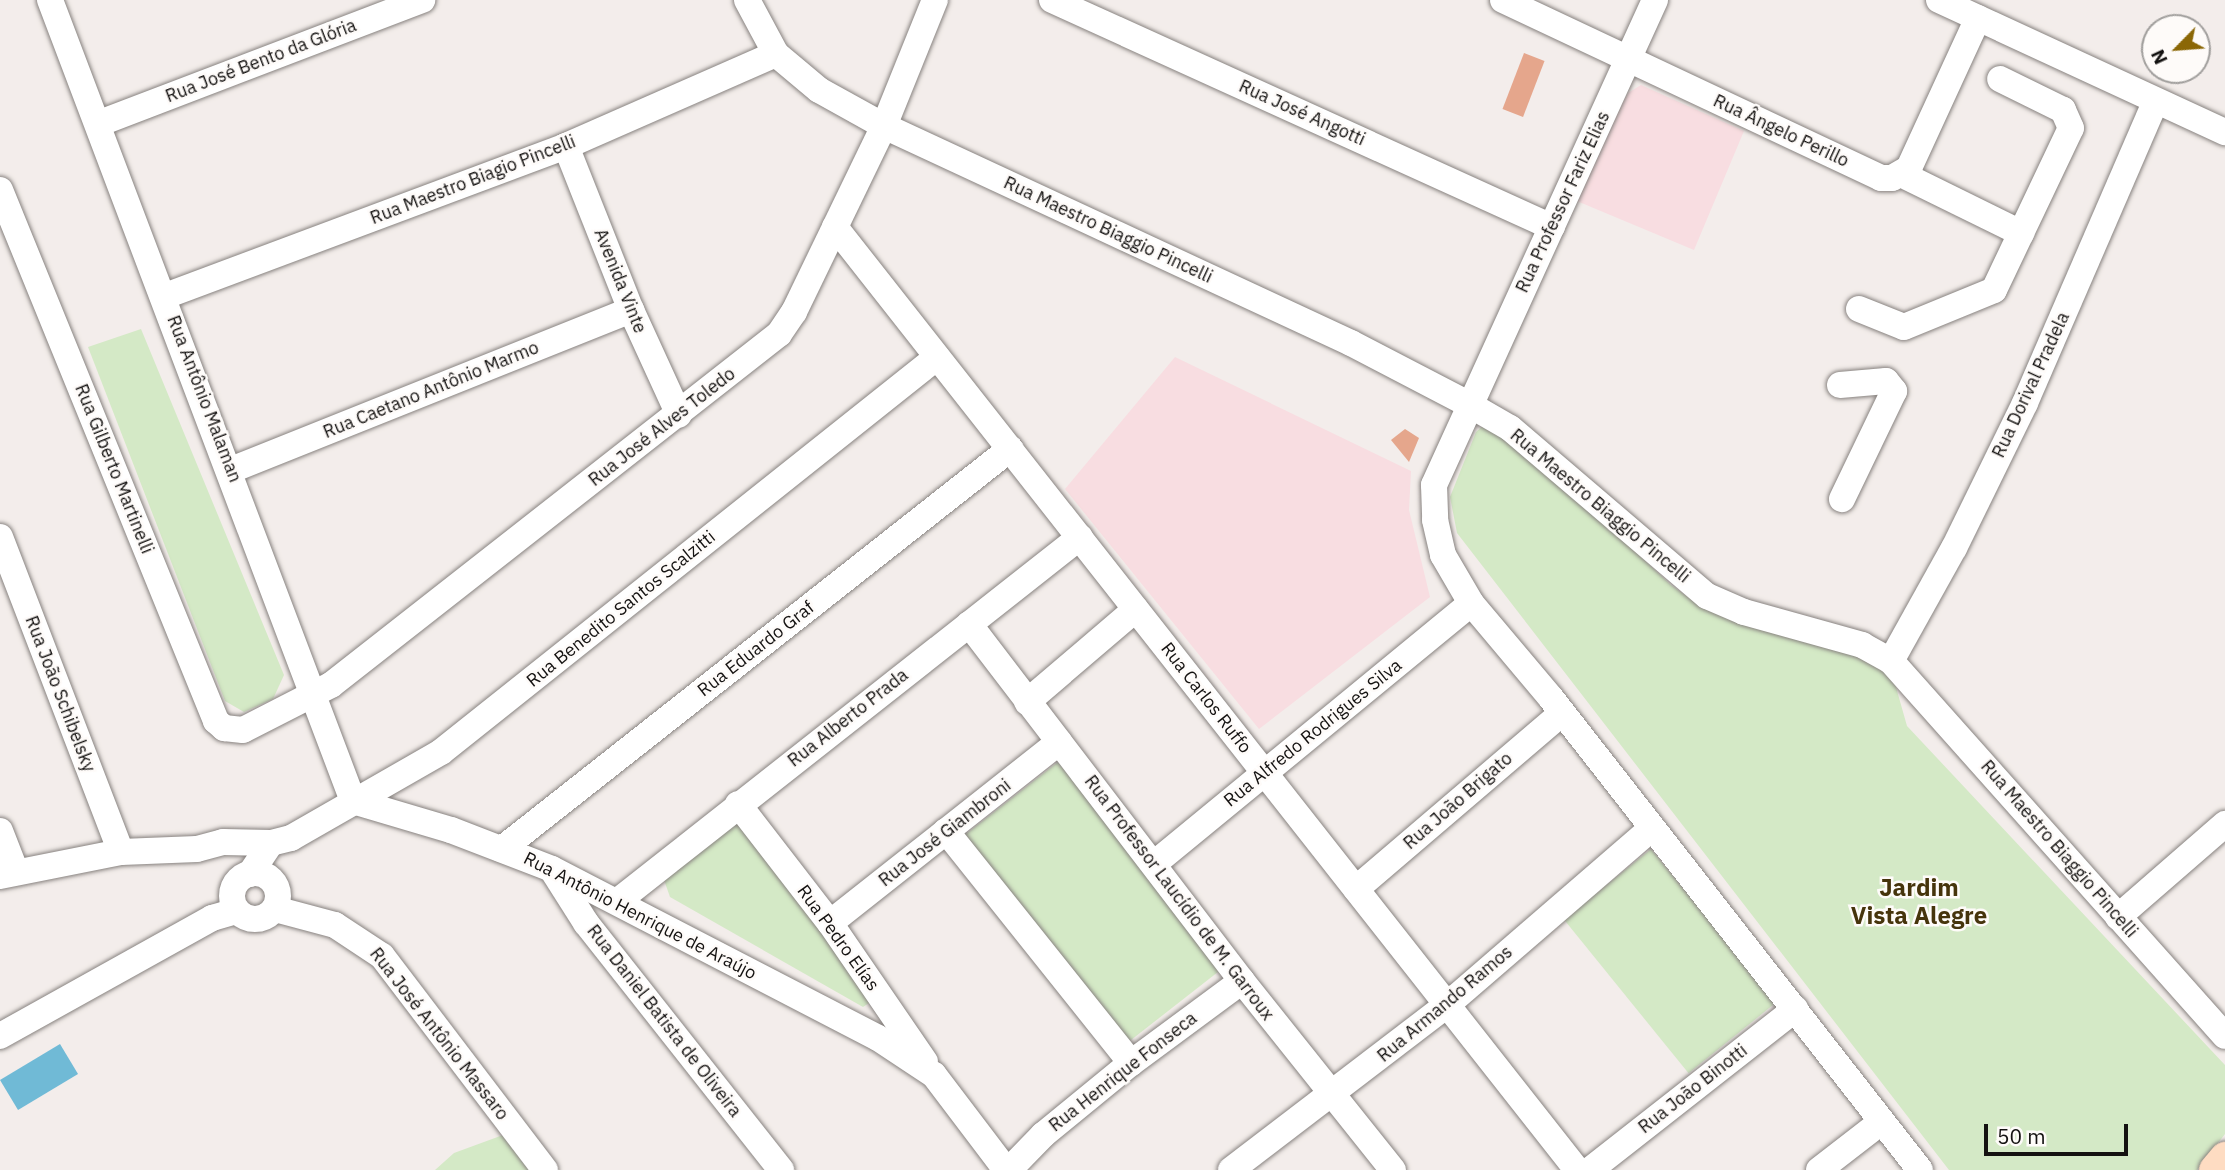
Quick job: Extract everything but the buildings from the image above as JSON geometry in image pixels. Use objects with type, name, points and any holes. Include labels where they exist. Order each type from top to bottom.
[{"type":"main road","points":[[2215,1170],[2225,1158]]},
{"type":"street","name":"Rua Antônio Malaman","points":[[50,0],[100,123],[231,470],[313,698],[354,801]]},
{"type":"street","name":"Rua José Bento da Glória","points":[[100,123],[422,0]]},
{"type":"street","name":"Rua Maestro Biaggio Pincelli","points":[[747,0],[776,54],[819,90],[884,126],[1351,343],[1470,405],[1510,428],[1707,596],[1744,611],[1862,645],[1891,661],[2225,1036]]},
{"type":"street","name":"Rua José Alves Toledo","points":[[243,730],[313,698],[679,415],[779,334],[884,126],[934,0]]},
{"type":"street","name":"Rua José Angotti","points":[[1052,0],[1552,227]]},
{"type":"street","name":"Rua Ângelo Perillo","points":[[1503,0],[1881,178],[1901,174]]},
{"type":"street","name":"Rua Professor Fariz Elias","points":[[1655,0],[1434,485],[1435,520],[1443,555],[1471,603],[1652,828],[1920,1170]]},
{"type":"street","points":[[1939,0],[2225,132]]},
{"type":"street","points":[[1978,18],[1909,168],[1901,174],[2021,233]]},
{"type":"street","name":"Rua Maestro Biagio Pincelli","points":[[165,296],[566,146],[776,54]]},
{"type":"street","points":[[1860,309],[1904,327],[1985,297],[1994,290],[2071,128],[2063,110],[2000,79]]},
{"type":"street","name":"Rua Dorival Pradela","points":[[1891,661],[1954,548],[2025,403],[2156,102]]},
{"type":"street","name":"Avenida Vinte","points":[[566,146],[631,310],[679,415]]},
{"type":"street","name":"Rua Gilberto Martinelli","points":[[0,190],[216,721],[224,728],[243,730]]},
{"type":"street","name":"Rua Carlos Ruffo","points":[[835,227],[1577,1170]]},
{"type":"street","name":"Rua Caetano Antônio Marmo","points":[[231,470],[631,310]]},
{"type":"street","name":"Rua Benedito Santos Scalzitti","points":[[255,875],[281,841],[441,752],[937,357]]},
{"type":"street","points":[[1840,385],[1886,382],[1894,391],[1842,499]]},
{"type":"street","name":"Rua Eduardo Graf","points":[[502,849],[1010,449]]},
{"type":"street","name":"Rua João Schibelsky","points":[[0,537],[121,852]]},
{"type":"street","name":"Rua Alberto Prada","points":[[618,901],[1080,537]]},
{"type":"street","name":"Rua Alfredo Rodrigues Silva","points":[[1155,863],[1471,603]]},
{"type":"street","points":[[1027,702],[1136,609]]},
{"type":"street","name":"Rua Professor Laucídio de M. Garroux","points":[[969,624],[1027,702],[1155,863],[1242,981],[1394,1170]]},
{"type":"street","name":"Rua João Brigato","points":[[1356,889],[1561,714]]},
{"type":"street","name":"Rua José Giambroni","points":[[831,923],[1059,742]]},
{"type":"street","name":"Rua Antônio Henrique de Araújo","points":[[354,801],[502,849],[552,869],[878,1038]]},
{"type":"street","name":"Rua Pedro Elías","points":[[738,804],[831,923],[934,1075],[1008,1170]]},
{"type":"street","points":[[2118,918],[2225,824]]},
{"type":"street","name":"Rua Armando Ramos","points":[[1231,1170],[1333,1096],[1447,1005],[1652,828]]},
{"type":"street","points":[[0,831],[8,874],[121,852],[197,849],[223,842],[281,841]]},
{"type":"street","points":[[946,831],[1131,1063]]},
{"type":"street","points":[[0,1036],[212,918],[237,911],[257,919],[275,909],[276,886],[228,861],[197,849]]},
{"type":"street","name":"Rua Daniel Batista de Oliveira","points":[[552,869],[586,923],[781,1170]]},
{"type":"street","points":[[237,911],[234,887],[255,875]]},
{"type":"street","name":"Rua José Antônio Massaro","points":[[275,909],[335,925],[382,956],[545,1170]]},
{"type":"street","name":"Rua Henrique Fonseca","points":[[1008,1170],[1043,1135],[1131,1063],[1242,981]]},
{"type":"street","name":"Rua João Binotti","points":[[1590,1170],[1795,1009]]},
{"type":"street","name":"Rua Pedro Elías","points":[[878,1038],[934,1075]]},
{"type":"street","points":[[1819,1170],[1881,1122]]},
{"type":"shaded area","points":[[1641,85],[1744,131],[1694,250],[1572,199],[1628,93]]},
{"type":"shaded area","points":[[1175,357],[1411,471],[1409,510],[1430,597],[1259,729],[1065,489]]},
{"type":"green space","points":[[141,329],[284,675],[273,699],[244,712],[225,701],[88,347]]},
{"type":"green space","points":[[1485,424],[1498,424],[1671,585],[1703,608],[1890,666],[1907,726],[2225,1065],[2225,1134],[2197,1170],[1949,1170],[1457,533],[1450,497],[1476,432]]},
{"type":"green space","points":[[1058,762],[1221,970],[1119,1049],[956,841]]},
{"type":"green space","points":[[736,821],[875,999],[863,1007],[670,897],[663,877]]},
{"type":"green space","points":[[1651,849],[1776,1003],[1689,1073],[1564,919]]},
{"type":"green space","points":[[503,1135],[529,1170],[435,1170],[454,1153]]},
{"type":"water","points":[[60,1044],[78,1074],[18,1110],[0,1080]]},
{"type":"district","name":"Jardim Vista Alegre","points":[[1919,902]]}]
